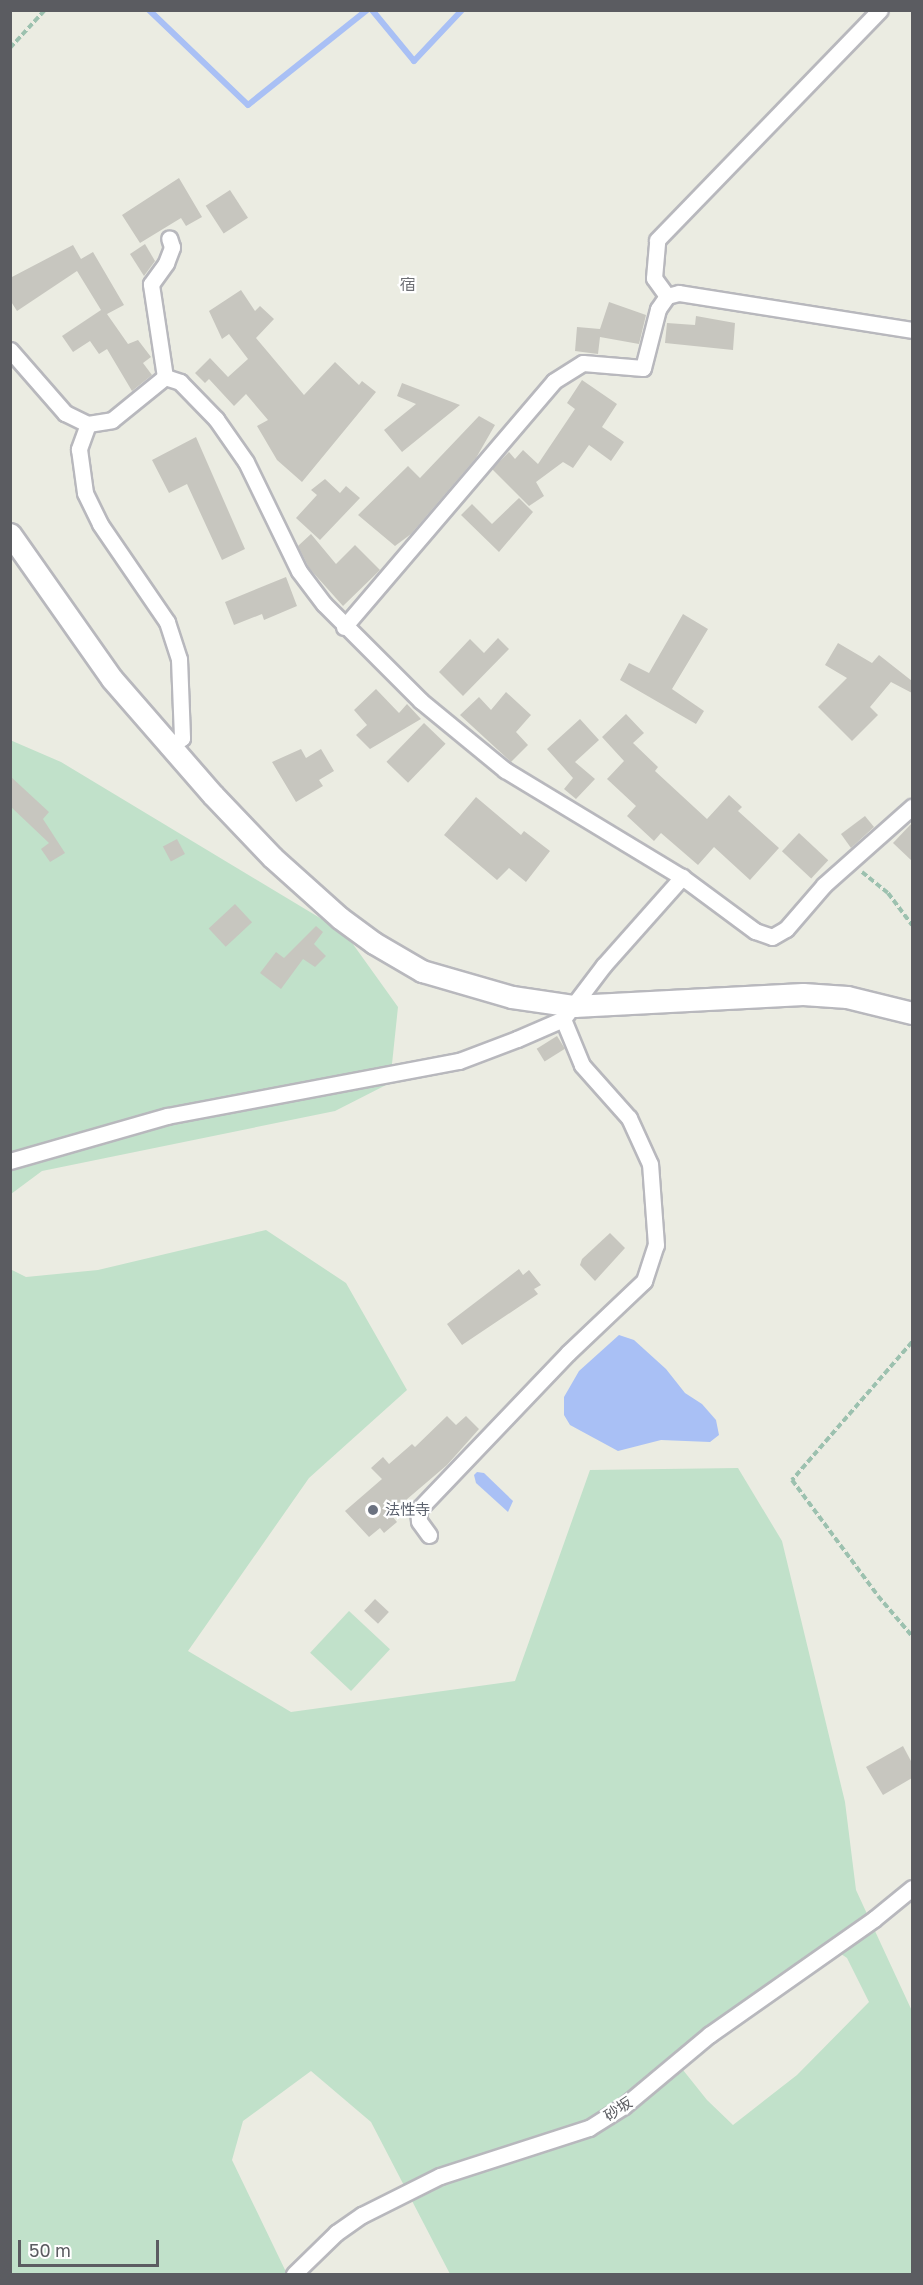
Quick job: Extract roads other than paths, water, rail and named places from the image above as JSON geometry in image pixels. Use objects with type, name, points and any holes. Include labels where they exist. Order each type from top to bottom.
[{"type":"street","points":[[667,296],[654,278],[657,240],[880,10]]},
{"type":"street","points":[[165,377],[151,284],[166,263],[172,247],[170,238]]},
{"type":"street","points":[[344,627],[554,381],[583,363],[643,368],[658,309],[667,296],[679,293],[912,330]]},
{"type":"street","points":[[10,350],[65,413],[88,424],[112,420],[165,377]]},
{"type":"street","points":[[165,377],[180,382],[216,419],[246,462],[299,570],[344,627],[421,701],[505,770],[682,877],[755,930],[772,937],[786,929],[824,885],[852,863],[912,807]]},
{"type":"street","points":[[88,424],[79,449],[85,493],[100,524],[167,622],[179,659],[182,738],[168,747]]},
{"type":"street","points":[[10,534],[112,679],[168,747],[272,857],[374,943],[422,971],[462,985],[569,1013],[803,994],[847,997],[912,1013]]},
{"type":"street","points":[[10,1161],[167,1116],[459,1062],[569,1013],[604,964],[682,877]]},
{"type":"street","points":[[429,1535],[419,1521],[418,1510],[568,1353],[644,1281],[656,1245],[650,1164],[629,1118],[582,1065],[569,1013]]},
{"type":"street","name":"砂坂","points":[[294,2274],[336,2233],[372,2210],[440,2176],[589,2128],[615,2112],[709,2035],[874,1919],[912,1888]]},
{"type":"water","points":[[619,1335],[634,1340],[666,1369],[685,1393],[702,1404],[716,1420],[719,1435],[710,1442],[661,1440],[618,1451],[570,1425],[564,1415],[564,1397],[579,1371]]},
{"type":"water","points":[[477,1472],[484,1473],[513,1501],[508,1512],[476,1483],[474,1475]]},
{"type":"waterway","points":[[149,10],[248,105],[367,10]]},
{"type":"waterway","points":[[372,10],[414,61],[462,10]]},
{"type":"place","name":"法性寺","points":[[373,1510]]},
{"type":"district","name":"宿","points":[[408,284]]}]
